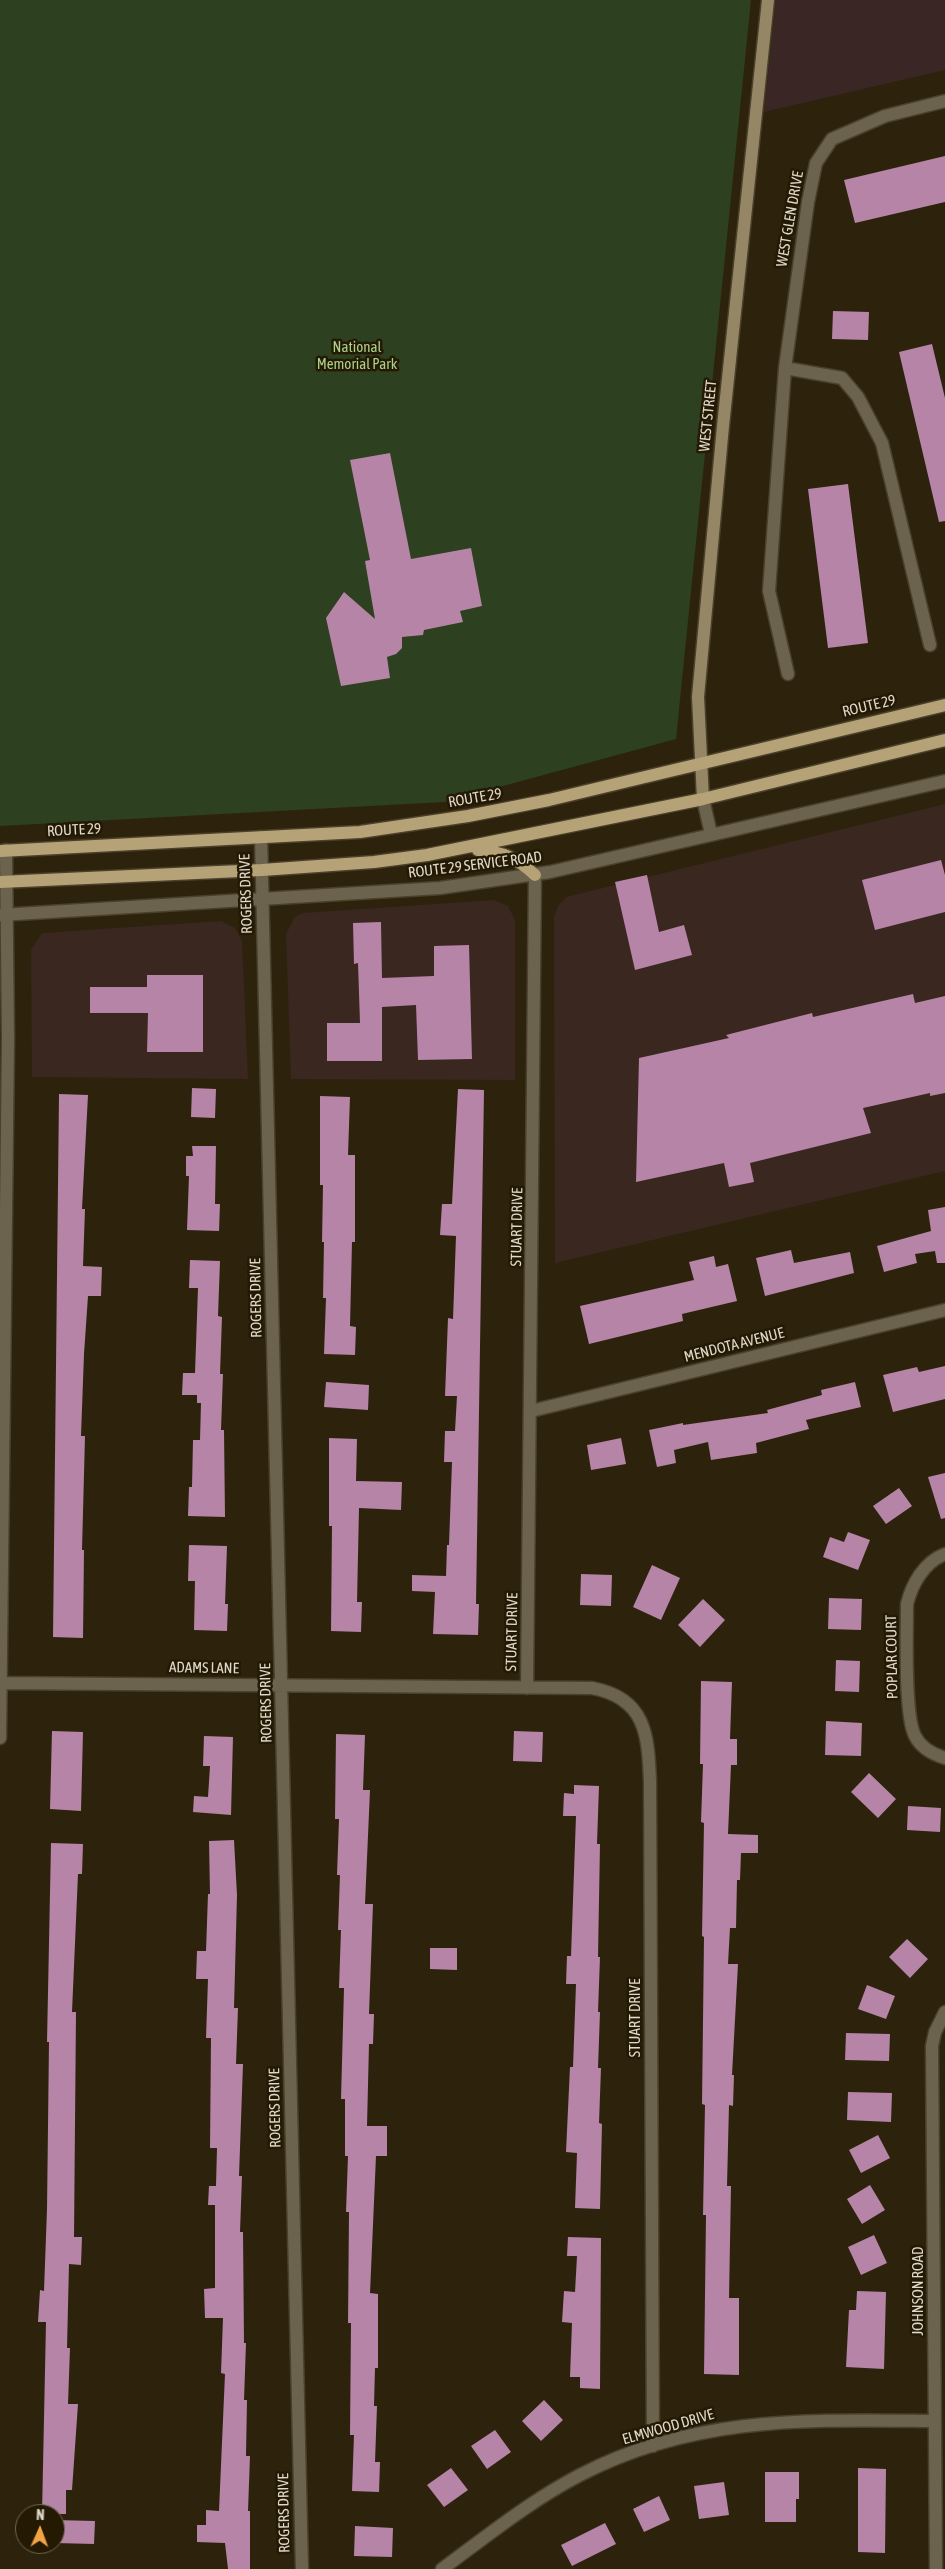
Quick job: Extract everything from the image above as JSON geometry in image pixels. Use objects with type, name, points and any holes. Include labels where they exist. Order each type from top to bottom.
[{"type":"main road","name":"WEST STREET","points":[[702,799],[698,697],[722,436],[768,0]]},
{"type":"main road","name":"ROUTE 29","points":[[3,850],[360,832],[468,816],[549,800],[945,705]]},
{"type":"main road","points":[[4,882],[262,870],[374,862],[464,849],[702,799],[945,740]]},
{"type":"main road","points":[[464,849],[499,852],[520,860],[535,875]]},
{"type":"street","name":"WEST GLEN DRIVE","points":[[788,674],[769,591],[785,368],[806,211],[816,163],[832,139],[885,116],[945,101]]},
{"type":"street","points":[[785,368],[842,378],[858,397],[882,443],[930,645]]},
{"type":"street","name":"ROUTE 29 SERVICE ROAD","points":[[4,914],[440,888],[535,875],[945,781]]},
{"type":"street","name":"WEST STREET","points":[[702,799],[711,834]]},
{"type":"street","name":"ROGERS DRIVE","points":[[261,837],[302,2569]]},
{"type":"street","points":[[0,1738],[3,850]]},
{"type":"street","name":"STUART DRIVE","points":[[535,875],[528,1688],[604,1691],[622,1700],[636,1711],[644,1724],[649,1743],[653,2446]]},
{"type":"street","name":"MENDOTA AVENUE","points":[[531,1410],[945,1310]]},
{"type":"street","name":"POPLAR COURT","points":[[945,1554],[933,1560],[920,1574],[911,1587],[907,1604],[910,1726],[922,1746],[931,1753],[945,1758]]},
{"type":"street","name":"ADAMS LANE","points":[[0,1683],[528,1688]]},
{"type":"street","name":"JOHNSON ROAD","points":[[936,2569],[932,2046],[935,2032],[944,2013]]},
{"type":"street","name":"ELMWOOD DRIVE","points":[[442,2569],[538,2499],[588,2472],[653,2446],[715,2430],[760,2423],[807,2420],[935,2421]]},
{"type":"shaded area","points":[[776,0],[945,0],[945,70],[764,112]]},
{"type":"shaded area","points":[[945,804],[945,1171],[555,1263],[554,917],[558,906],[566,897]]},
{"type":"shaded area","points":[[494,900],[508,906],[515,920],[515,1080],[291,1079],[286,934],[295,917],[303,913]]},
{"type":"shaded area","points":[[221,921],[235,928],[242,941],[248,1079],[32,1077],[31,950],[42,933]]},
{"type":"green space","name":"National Memorial Park","points":[[0,0],[751,0],[676,739],[444,802],[0,826]]},
{"type":"building","points":[[945,156],[945,202],[855,223],[844,180]]},
{"type":"building","points":[[833,311],[869,312],[868,340],[832,339]]},
{"type":"building","points":[[932,344],[945,398],[945,521],[939,522],[899,352]]},
{"type":"building","points":[[390,453],[411,559],[471,548],[482,606],[460,611],[463,622],[424,630],[423,635],[402,637],[402,648],[396,654],[387,657],[390,678],[341,686],[326,618],[344,592],[375,619],[365,561],[370,560],[350,460]]},
{"type":"building","points":[[848,484],[868,643],[828,648],[808,489]]},
{"type":"building","points":[[941,860],[945,875],[945,912],[875,930],[862,880]]},
{"type":"building","points":[[647,875],[659,932],[684,925],[692,955],[635,970],[615,882]]},
{"type":"building","points":[[381,922],[382,978],[434,976],[434,946],[469,945],[472,1059],[418,1060],[416,1005],[382,1007],[382,1061],[327,1061],[327,1023],[360,1023],[358,963],[354,964],[353,923]]},
{"type":"building","points":[[147,975],[203,975],[203,1052],[147,1052],[148,1013],[90,1013],[90,987],[147,987]]},
{"type":"building","points":[[913,994],[915,1003],[945,996],[945,1093],[930,1096],[930,1093],[863,1108],[871,1133],[750,1163],[754,1182],[729,1187],[724,1163],[636,1182],[639,1058],[729,1038],[726,1035],[812,1013],[813,1017]]},
{"type":"building","points":[[192,1088],[216,1089],[215,1118],[191,1117]]},
{"type":"building","points":[[458,1089],[484,1090],[476,1604],[479,1604],[478,1635],[433,1634],[435,1592],[412,1591],[412,1575],[446,1576],[447,1545],[449,1545],[452,1462],[444,1462],[445,1431],[455,1431],[457,1396],[445,1396],[448,1318],[453,1319],[456,1236],[440,1235],[442,1204],[452,1204]]},
{"type":"building","points":[[59,1094],[88,1095],[82,1209],[85,1209],[83,1266],[102,1267],[101,1296],[88,1296],[84,1354],[81,1436],[85,1436],[82,1550],[84,1550],[83,1638],[53,1637]]},
{"type":"building","points":[[320,1096],[350,1097],[348,1155],[355,1155],[355,1242],[352,1242],[350,1326],[356,1327],[355,1355],[324,1354],[326,1298],[323,1298],[324,1242],[322,1242],[323,1185],[320,1185]]},
{"type":"building","points":[[192,1146],[216,1146],[215,1204],[220,1204],[219,1231],[187,1230],[189,1176],[186,1176],[186,1156],[193,1156]]},
{"type":"building","points":[[945,1207],[945,1263],[937,1263],[935,1251],[915,1254],[917,1263],[884,1272],[877,1246],[931,1231],[928,1210]]},
{"type":"building","points":[[791,1250],[794,1263],[850,1252],[854,1273],[765,1296],[756,1258]]},
{"type":"building","points":[[714,1256],[716,1267],[728,1264],[737,1301],[682,1314],[683,1321],[589,1344],[580,1306],[694,1280],[689,1262]]},
{"type":"building","points":[[190,1260],[220,1261],[218,1316],[222,1317],[220,1374],[223,1374],[221,1430],[224,1430],[225,1517],[188,1516],[189,1487],[192,1487],[193,1440],[200,1440],[201,1403],[197,1403],[197,1395],[182,1395],[183,1373],[195,1373],[198,1288],[189,1288]]},
{"type":"building","points":[[945,1366],[945,1399],[893,1412],[883,1375],[917,1367],[919,1372]]},
{"type":"building","points":[[326,1382],[369,1385],[368,1410],[324,1407]]},
{"type":"building","points":[[855,1382],[861,1407],[806,1420],[809,1429],[756,1443],[757,1453],[711,1460],[708,1442],[674,1450],[676,1463],[657,1467],[649,1430],[683,1423],[683,1425],[768,1413],[767,1410],[822,1395],[821,1390]]},
{"type":"building","points":[[329,1438],[357,1439],[356,1481],[402,1482],[401,1510],[359,1508],[357,1602],[362,1602],[361,1632],[331,1631],[332,1526],[329,1526]]},
{"type":"building","points":[[621,1438],[626,1464],[591,1470],[587,1445]]},
{"type":"building","points":[[945,1473],[945,1518],[941,1519],[928,1477]]},
{"type":"building","points":[[899,1488],[912,1506],[886,1524],[873,1506]]},
{"type":"building","points":[[848,1532],[870,1540],[858,1570],[823,1557],[830,1537],[844,1542]]},
{"type":"building","points":[[189,1545],[227,1546],[225,1604],[228,1604],[227,1631],[194,1630],[195,1581],[188,1581]]},
{"type":"building","points":[[652,1565],[680,1578],[661,1620],[633,1607]]},
{"type":"building","points":[[581,1574],[612,1575],[611,1606],[580,1605]]},
{"type":"building","points":[[829,1598],[862,1599],[861,1630],[828,1629]]},
{"type":"building","points":[[703,1599],[725,1620],[700,1647],[678,1625]]},
{"type":"building","points":[[836,1660],[860,1661],[859,1692],[835,1691]]},
{"type":"building","points":[[701,1681],[732,1682],[730,1739],[737,1739],[737,1765],[731,1765],[728,1834],[758,1835],[758,1853],[741,1853],[740,1880],[737,1880],[736,1928],[730,1928],[728,1964],[738,1964],[732,2075],[734,2075],[733,2106],[729,2105],[727,2186],[731,2186],[729,2298],[739,2298],[739,2375],[704,2374],[706,2215],[703,2215],[705,2105],[702,2104],[704,1823],[701,1822],[703,1764],[700,1764]]},
{"type":"building","points":[[826,1721],[862,1723],[861,1756],[825,1755]]},
{"type":"building","points":[[52,1731],[83,1732],[81,1811],[50,1809]]},
{"type":"building","points":[[514,1731],[543,1732],[542,1762],[513,1761]]},
{"type":"building","points":[[336,1734],[365,1735],[363,1790],[370,1790],[365,1904],[373,1904],[369,2014],[374,2014],[373,2044],[369,2044],[367,2126],[387,2126],[387,2156],[376,2156],[370,2293],[378,2294],[378,2368],[375,2368],[374,2406],[377,2406],[375,2462],[380,2462],[379,2492],[352,2491],[354,2435],[350,2435],[351,2323],[348,2323],[349,2212],[346,2212],[348,2156],[345,2156],[345,2099],[341,2099],[344,1988],[339,1988],[341,1930],[338,1930],[340,1875],[337,1875],[339,1819],[335,1819]]},
{"type":"building","points":[[204,1736],[233,1737],[231,1815],[193,1812],[194,1796],[208,1797],[210,1766],[203,1766]]},
{"type":"building","points":[[869,1773],[896,1799],[878,1818],[851,1792]]},
{"type":"building","points":[[574,1785],[599,1786],[597,1844],[600,1844],[598,2012],[600,2012],[598,2068],[601,2068],[599,2123],[602,2124],[600,2209],[575,2208],[577,2153],[566,2152],[570,2067],[573,2067],[576,1984],[566,1984],[567,1956],[571,1956],[576,1816],[563,1816],[564,1793],[574,1794]]},
{"type":"building","points":[[908,1806],[941,1808],[940,1832],[907,1830]]},
{"type":"building","points":[[234,1840],[237,1895],[234,2008],[238,2008],[236,2064],[243,2064],[239,2176],[242,2176],[240,2232],[243,2232],[244,2343],[246,2343],[244,2400],[247,2400],[246,2456],[250,2456],[248,2511],[250,2511],[250,2569],[228,2569],[225,2543],[197,2542],[197,2525],[206,2525],[206,2510],[219,2511],[225,2374],[221,2373],[223,2318],[205,2318],[204,2289],[215,2288],[215,2205],[208,2205],[209,2186],[216,2186],[217,2148],[210,2148],[211,2038],[206,2038],[208,1979],[196,1979],[197,1951],[206,1951],[208,1894],[210,1894],[209,1841]]},
{"type":"building","points":[[51,1843],[83,1844],[82,1874],[78,1874],[72,2012],[76,2012],[74,2237],[82,2237],[81,2265],[69,2264],[67,2348],[70,2348],[68,2404],[78,2404],[72,2490],[66,2490],[66,2514],[65,2504],[42,2504],[46,2322],[38,2322],[40,2290],[44,2291],[47,2209],[49,2042],[47,2042]]},
{"type":"building","points":[[907,1939],[928,1959],[910,1978],[889,1957]]},
{"type":"building","points":[[430,1948],[457,1948],[457,1970],[430,1969]]},
{"type":"building","points":[[867,1985],[895,1996],[886,2019],[858,2009]]},
{"type":"building","points":[[846,2033],[890,2034],[889,2061],[845,2060]]},
{"type":"building","points":[[848,2092],[892,2093],[891,2122],[847,2120]]},
{"type":"building","points":[[878,2135],[890,2158],[861,2173],[849,2150]]},
{"type":"building","points":[[870,2185],[885,2210],[862,2224],[847,2199]]},
{"type":"building","points":[[874,2235],[887,2263],[861,2275],[848,2247]]},
{"type":"building","points":[[568,2237],[601,2238],[600,2389],[580,2388],[580,2377],[570,2377],[572,2323],[562,2322],[564,2291],[575,2292],[577,2256],[567,2256]]},
{"type":"building","points":[[857,2291],[886,2292],[884,2369],[846,2367],[849,2310],[856,2310]]},
{"type":"building","points":[[544,2400],[563,2420],[541,2441],[522,2421]]},
{"type":"building","points":[[495,2430],[511,2452],[487,2469],[471,2446]]},
{"type":"building","points":[[451,2468],[468,2490],[444,2507],[427,2485]]},
{"type":"building","points":[[858,2468],[886,2469],[885,2553],[858,2552]]},
{"type":"building","points":[[765,2472],[799,2472],[799,2499],[796,2499],[796,2522],[765,2522]]},
{"type":"building","points":[[724,2482],[729,2515],[699,2519],[694,2486]]},
{"type":"building","points":[[659,2496],[670,2520],[644,2532],[633,2509]]},
{"type":"building","points":[[65,2520],[95,2521],[94,2544],[65,2543]]},
{"type":"building","points":[[605,2523],[616,2544],[572,2566],[561,2545]]},
{"type":"building","points":[[355,2526],[393,2528],[392,2557],[354,2556]]}]
